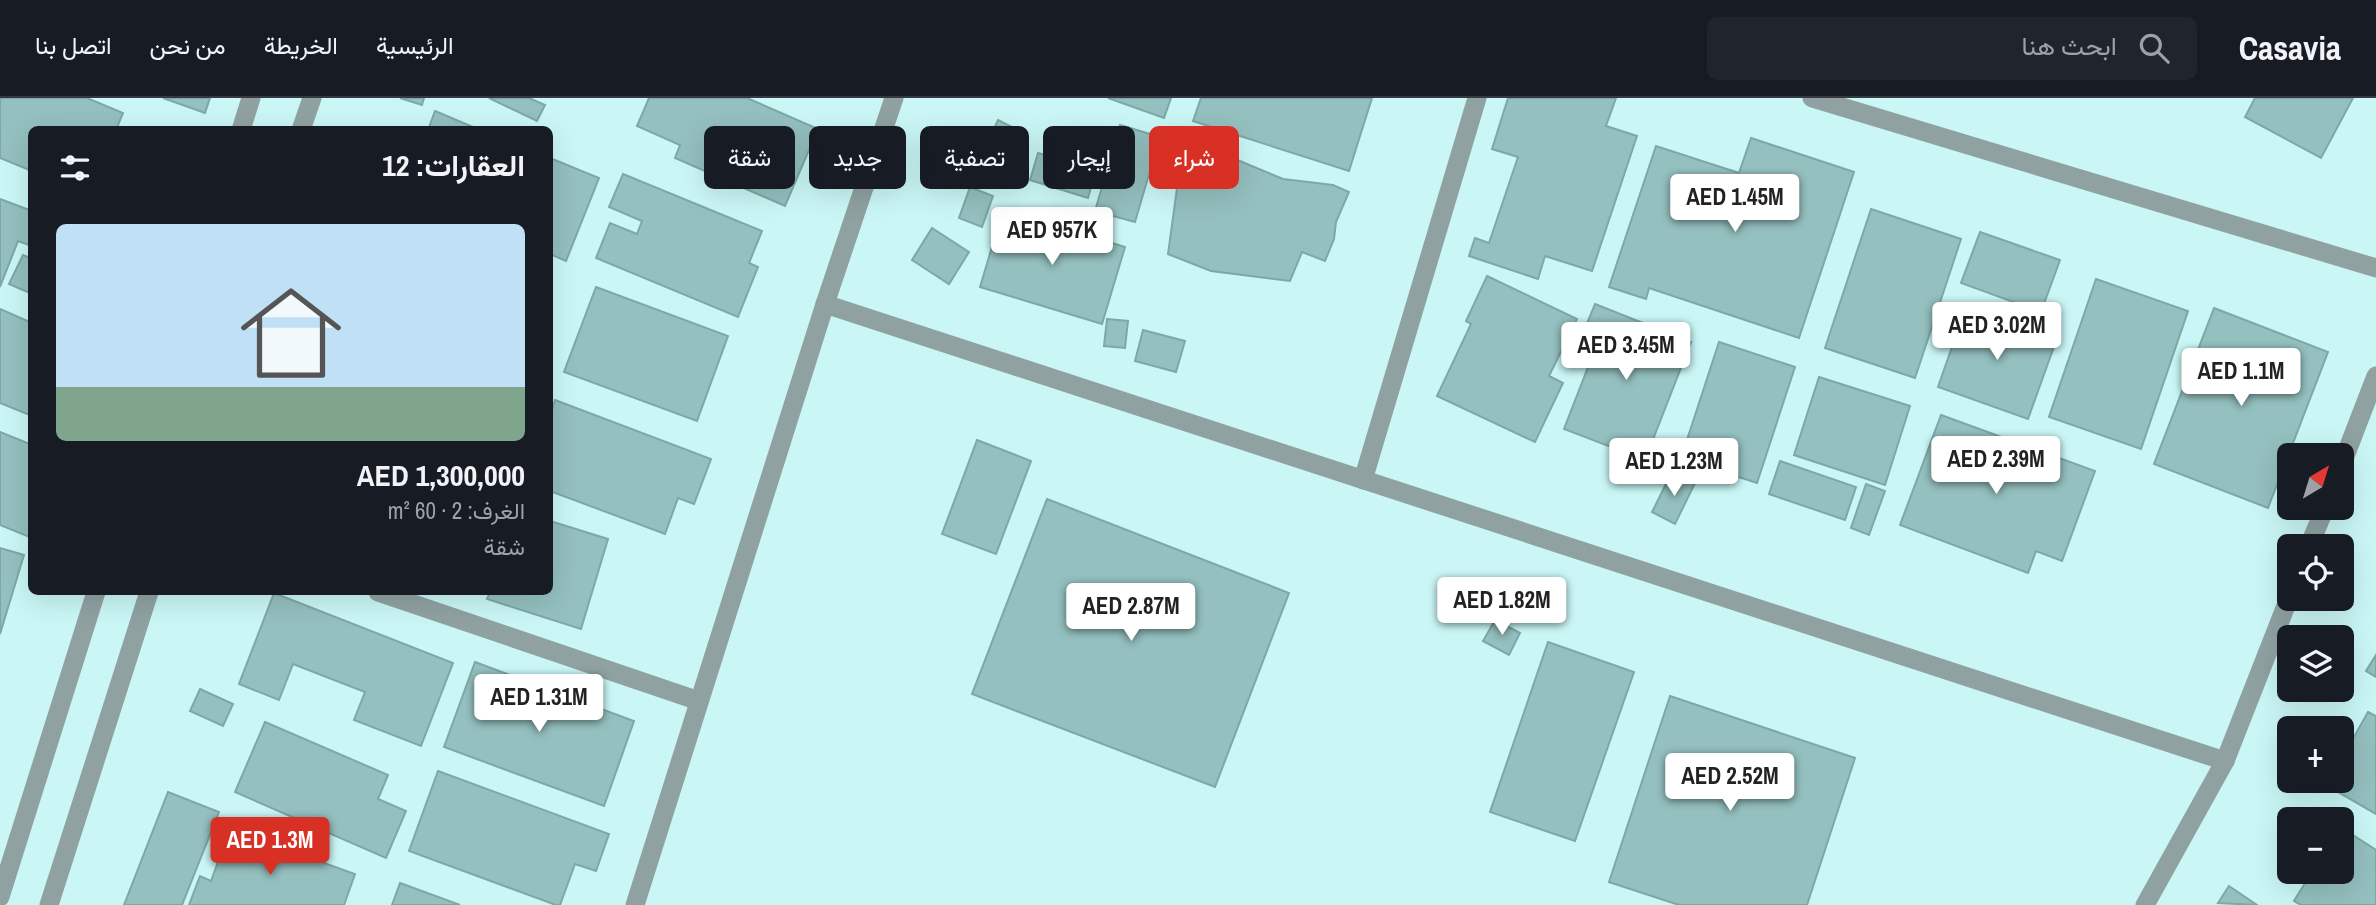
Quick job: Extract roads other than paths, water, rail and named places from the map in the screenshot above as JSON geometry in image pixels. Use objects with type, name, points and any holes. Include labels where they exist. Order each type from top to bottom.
[{"type":"street","points":[[242,126],[251,98]]},
{"type":"street","points":[[302,126],[312,98]]},
{"type":"street","points":[[635,905],[825,304],[894,98]]},
{"type":"street","points":[[1363,480],[1478,98]]},
{"type":"street","points":[[1812,98],[2376,268]]},
{"type":"street","points":[[825,304],[2225,761]]},
{"type":"street","points":[[2350,443],[2376,376]]},
{"type":"street","points":[[0,897],[95,595]]},
{"type":"street","points":[[49,905],[148,595]]},
{"type":"street","points":[[387,595],[699,701]]},
{"type":"street","points":[[2145,905],[2225,761],[2284,611]]}]
